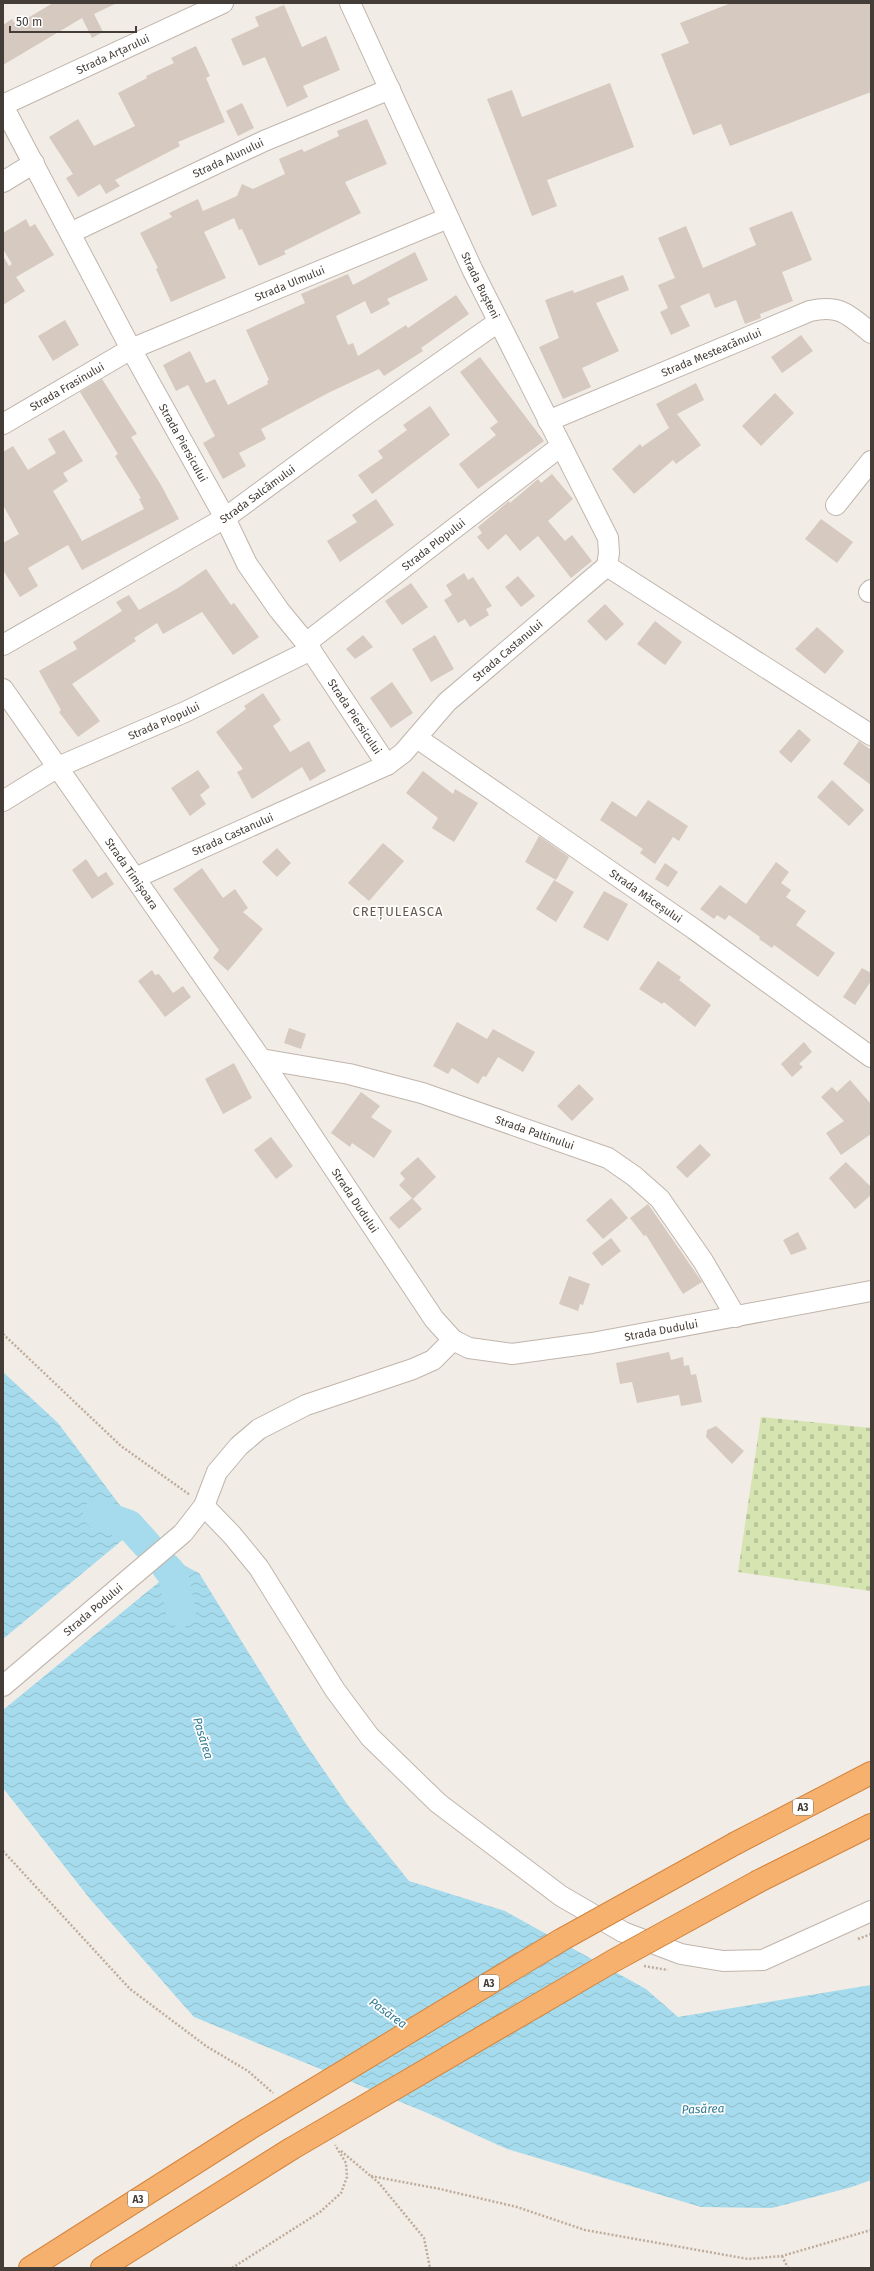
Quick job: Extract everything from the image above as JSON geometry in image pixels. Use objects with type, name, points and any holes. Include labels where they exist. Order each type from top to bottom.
[{"type":"highway","name":"A3","points":[[30,2268],[246,2130],[561,1940],[736,1843],[871,1773]]},
{"type":"highway","points":[[102,2268],[291,2149],[613,1961],[759,1881],[871,1824]]},
{"type":"street","name":"Strada Arțarului","points":[[3,105],[223,3]]},
{"type":"street","name":"Strada Bușteni","points":[[350,3],[448,218],[498,322],[608,538],[609,553],[607,566]]},
{"type":"street","name":"Strada Alunului","points":[[70,233],[264,141],[390,89]]},
{"type":"street","name":"Strada Piersicului","points":[[3,105],[131,349],[224,518],[247,564],[279,610],[308,646],[387,765]]},
{"type":"street","points":[[3,182],[34,163]]},
{"type":"street","name":"Strada Ulmului","points":[[131,349],[448,218]]},
{"type":"street","name":"Strada Mesteacănului","points":[[548,421],[810,311],[826,308],[839,310],[871,333]]},
{"type":"street","name":"Strada Salcâmului","points":[[3,645],[224,518],[364,416],[498,322]]},
{"type":"street","name":"Strada Frasinului","points":[[3,424],[131,349]]},
{"type":"street","name":"Strada Plopului","points":[[3,801],[58,767],[185,712],[308,646],[561,446]]},
{"type":"street","points":[[836,505],[871,461]]},
{"type":"street","points":[[607,566],[871,735]]},
{"type":"street","name":"Strada Castanului","points":[[135,878],[387,765],[404,753],[447,702],[607,566]]},
{"type":"street","name":"Strada Timișoara","points":[[3,689],[261,1059]]},
{"type":"street","name":"Strada Măceșului","points":[[417,738],[694,929],[871,1057]]},
{"type":"street","name":"Strada Paltinului","points":[[261,1059],[350,1074],[422,1093],[608,1158],[634,1176],[660,1199],[703,1261],[736,1317]]},
{"type":"street","name":"Strada Dudului","points":[[261,1059],[434,1319],[452,1340],[469,1348],[512,1354],[592,1344],[871,1291]]},
{"type":"street","points":[[452,1340],[433,1360],[413,1369],[306,1405],[259,1429],[228,1459],[217,1472],[207,1498],[232,1535],[259,1568],[336,1690],[370,1737],[438,1803],[561,1896],[623,1932],[681,1954],[723,1961],[763,1960],[871,1911]]},
{"type":"street","name":"Strada Podului","points":[[3,1686],[183,1533],[207,1498]]},
{"type":"path","points":[[3,1334],[121,1446],[172,1481],[207,1498]]},
{"type":"path","points":[[3,1851],[130,1989],[206,2046],[248,2071],[276,2095]]},
{"type":"path","points":[[334,2143],[340,2150],[379,2183],[424,2238],[430,2268]]},
{"type":"path","points":[[232,2268],[320,2212],[341,2193],[347,2177],[346,2163],[340,2150]]},
{"type":"path","points":[[371,2176],[448,2191],[517,2207],[585,2230],[748,2259],[782,2256],[871,2230]]},
{"type":"path","points":[[782,2256],[788,2268]]},
{"type":"green space","points":[[761,1417],[871,1428],[871,1591],[738,1572]]},
{"type":"water","points":[[3,1372],[58,1423],[137,1528],[3,1639]]},
{"type":"water","points":[[181,1564],[199,1573],[303,1740],[347,1804],[409,1881],[505,1911],[646,1989],[678,2017],[871,1985],[871,2180],[852,2187],[772,2208],[701,2207],[507,2149],[425,2112],[194,2017],[90,1899],[3,1788],[3,1710]]},
{"type":"building","points":[[53,3],[117,3],[94,14],[103,32],[92,38],[82,18],[3,65],[3,25],[12,19],[16,25]]},
{"type":"building","points":[[731,3],[871,3],[871,92],[730,146],[721,124],[693,135],[661,54],[689,43],[680,23]]},
{"type":"building","points":[[284,5],[302,47],[326,36],[340,70],[303,86],[308,97],[287,107],[265,57],[243,66],[231,39],[259,26],[255,17]]},
{"type":"building","points":[[196,46],[210,76],[206,78],[225,122],[178,142],[180,146],[115,180],[120,186],[106,194],[100,184],[78,197],[66,178],[73,174],[49,137],[78,119],[94,146],[135,126],[118,93],[147,78],[146,76],[174,63],[171,58]]},
{"type":"building","points":[[610,83],[634,147],[547,180],[557,206],[532,216],[487,99],[512,90],[522,117]]},
{"type":"building","points":[[242,103],[254,128],[238,136],[226,111]]},
{"type":"building","points":[[367,119],[387,164],[345,182],[361,213],[284,251],[286,254],[259,266],[242,229],[239,230],[234,218],[204,232],[226,278],[171,302],[156,269],[158,268],[140,233],[172,217],[169,213],[198,199],[203,211],[237,196],[242,184],[253,189],[285,174],[279,159],[302,149],[304,152],[339,136],[337,131]]},
{"type":"building","points":[[792,211],[812,260],[782,272],[793,301],[760,314],[761,318],[745,324],[736,300],[715,308],[709,293],[680,306],[690,326],[671,335],[660,312],[668,308],[658,285],[675,278],[658,238],[686,226],[703,268],[756,245],[749,228]]},
{"type":"building","points":[[26,219],[30,227],[35,224],[54,255],[16,277],[25,291],[3,305],[3,256],[9,266],[12,264],[3,249],[3,233]]},
{"type":"building","points":[[415,252],[428,280],[387,299],[390,304],[371,314],[365,301],[336,316],[348,345],[353,343],[358,356],[406,325],[408,328],[456,295],[469,314],[421,348],[423,351],[384,376],[379,369],[328,393],[261,429],[266,439],[239,453],[246,466],[223,479],[203,443],[215,436],[188,385],[176,391],[163,365],[190,351],[206,383],[215,379],[228,405],[268,384],[267,381],[269,380],[246,330],[305,303],[301,294],[348,274],[353,285]]},
{"type":"building","points":[[623,275],[629,290],[596,303],[619,351],[582,368],[591,387],[563,399],[539,347],[559,338],[545,300],[573,290],[574,293]]},
{"type":"building","points":[[65,320],[79,345],[53,361],[38,336]]},
{"type":"building","points":[[801,335],[813,351],[782,373],[771,357]]},
{"type":"building","points":[[480,357],[544,441],[478,489],[459,464],[496,435],[490,428],[498,422],[460,372]]},
{"type":"building","points":[[102,379],[137,434],[131,437],[161,485],[179,519],[82,570],[68,545],[28,568],[38,586],[20,597],[3,570],[3,543],[19,534],[3,505],[3,452],[13,446],[28,470],[56,453],[48,439],[64,430],[83,461],[63,473],[68,481],[53,491],[82,541],[144,509],[139,499],[141,498],[115,456],[118,454],[80,392]]},
{"type":"building","points":[[696,383],[704,400],[677,414],[701,445],[676,464],[673,460],[634,494],[612,469],[640,444],[642,447],[669,428],[656,404]]},
{"type":"building","points":[[775,393],[794,413],[761,446],[742,426]]},
{"type":"building","points":[[430,406],[450,435],[372,494],[358,475],[383,458],[378,451],[407,430],[403,425]]},
{"type":"building","points":[[552,474],[573,499],[548,521],[565,541],[572,535],[592,561],[571,578],[538,536],[520,551],[506,534],[488,550],[477,537],[482,533],[478,527],[509,501],[510,503],[538,479],[541,483]]},
{"type":"building","points":[[376,499],[394,525],[340,562],[327,541],[357,522],[352,515]]},
{"type":"building","points":[[821,519],[853,542],[837,563],[805,539]]},
{"type":"building","points":[[206,569],[231,605],[234,603],[259,637],[233,655],[202,612],[163,634],[157,623],[134,638],[136,641],[72,684],[100,721],[78,737],[59,712],[61,710],[39,671],[77,649],[73,642],[122,611],[116,602],[129,595],[139,610],[178,588]]},
{"type":"building","points":[[464,573],[468,580],[473,577],[492,606],[486,609],[489,615],[470,627],[465,619],[458,623],[444,600],[452,595],[446,585]]},
{"type":"building","points":[[518,576],[535,596],[521,607],[505,587]]},
{"type":"building","points":[[411,583],[428,607],[402,625],[385,601]]},
{"type":"building","points":[[605,604],[624,624],[606,641],[587,621]]},
{"type":"building","points":[[655,621],[682,642],[665,665],[637,644]]},
{"type":"building","points":[[817,627],[844,651],[825,674],[795,649]]},
{"type":"building","points":[[363,635],[373,647],[355,659],[346,649]]},
{"type":"building","points":[[435,635],[454,669],[431,682],[412,649]]},
{"type":"building","points":[[392,682],[413,713],[391,728],[370,698]]},
{"type":"building","points":[[263,693],[281,720],[273,726],[290,752],[309,741],[326,771],[310,781],[302,767],[252,799],[237,772],[243,769],[216,732],[246,709],[244,706]]},
{"type":"building","points":[[799,729],[811,740],[791,763],[779,752]]},
{"type":"building","points":[[859,741],[871,750],[871,785],[843,764]]},
{"type":"building","points":[[198,770],[210,787],[200,795],[206,804],[190,816],[171,788]]},
{"type":"building","points":[[423,771],[453,794],[455,789],[478,803],[454,842],[432,828],[438,818],[406,793]]},
{"type":"building","points":[[832,780],[864,810],[849,826],[817,797]]},
{"type":"building","points":[[648,800],[688,826],[679,841],[673,837],[655,864],[640,853],[643,849],[600,820],[612,801],[636,817]]},
{"type":"building","points":[[539,836],[569,857],[556,880],[525,862]]},
{"type":"building","points":[[383,843],[404,861],[369,901],[348,883]]},
{"type":"building","points":[[277,848],[291,863],[277,877],[262,862]]},
{"type":"building","points":[[86,859],[98,877],[106,872],[114,884],[92,899],[72,870]]},
{"type":"building","points":[[776,862],[789,872],[781,883],[791,890],[786,897],[806,911],[796,925],[835,953],[818,977],[774,945],[772,948],[759,939],[760,937],[729,915],[725,920],[717,915],[714,919],[700,909],[720,885],[746,904]]},
{"type":"building","points":[[665,863],[678,872],[668,887],[655,879]]},
{"type":"building","points":[[202,868],[223,898],[235,889],[248,908],[243,912],[263,929],[228,971],[213,958],[219,950],[173,889]]},
{"type":"building","points":[[554,880],[574,892],[556,922],[536,909]]},
{"type":"building","points":[[604,891],[628,904],[608,941],[583,927]]},
{"type":"building","points":[[658,961],[681,977],[679,980],[711,1005],[695,1027],[664,1002],[662,1004],[639,989]]},
{"type":"building","points":[[862,968],[871,973],[871,981],[855,1005],[843,997]]},
{"type":"building","points":[[152,970],[155,975],[159,974],[173,993],[183,986],[191,997],[165,1017],[138,981]]},
{"type":"building","points":[[457,1022],[487,1039],[493,1029],[535,1052],[523,1072],[498,1057],[486,1077],[483,1076],[478,1084],[452,1068],[448,1074],[433,1066]]},
{"type":"building","points":[[289,1028],[306,1034],[301,1049],[284,1043]]},
{"type":"building","points":[[804,1042],[812,1052],[799,1064],[803,1067],[792,1077],[781,1064]]},
{"type":"building","points":[[234,1063],[252,1098],[223,1114],[205,1079]]},
{"type":"building","points":[[850,1080],[871,1104],[871,1134],[841,1155],[826,1133],[844,1121],[821,1097],[832,1087],[837,1092]]},
{"type":"building","points":[[579,1084],[594,1099],[572,1121],[557,1106]]},
{"type":"building","points":[[361,1092],[380,1106],[371,1117],[392,1131],[374,1158],[352,1143],[350,1147],[331,1133]]},
{"type":"building","points":[[271,1137],[293,1166],[276,1179],[254,1150]]},
{"type":"building","points":[[700,1144],[711,1155],[687,1178],[676,1167]]},
{"type":"building","points":[[418,1157],[436,1177],[413,1199],[399,1185],[405,1179],[400,1173]]},
{"type":"building","points":[[846,1162],[871,1187],[871,1195],[855,1209],[829,1178]]},
{"type":"building","points":[[412,1198],[422,1209],[399,1229],[389,1218]]},
{"type":"building","points":[[611,1198],[628,1218],[603,1239],[586,1220]]},
{"type":"building","points":[[648,1204],[702,1282],[683,1294],[646,1235],[644,1236],[630,1218]]},
{"type":"building","points":[[798,1232],[807,1249],[791,1255],[783,1240]]},
{"type":"building","points":[[611,1238],[621,1251],[602,1266],[592,1253]]},
{"type":"building","points":[[569,1276],[590,1284],[583,1305],[580,1304],[578,1311],[559,1304]]},
{"type":"building","points":[[669,1352],[671,1360],[683,1357],[684,1366],[689,1365],[691,1375],[696,1374],[702,1402],[681,1406],[679,1395],[637,1403],[632,1382],[620,1384],[616,1363]]},
{"type":"building","points":[[716,1426],[744,1451],[732,1464],[706,1437],[707,1430]]},
{"type":"waterway","name":"Pasărea","points":[[98,1514],[129,1525],[147,1545]]},
{"type":"waterway","name":"Pasărea","points":[[167,1568],[173,1575],[181,1612]]},
{"type":"district","name":"CREȚULEASCA","points":[[398,911]]}]
